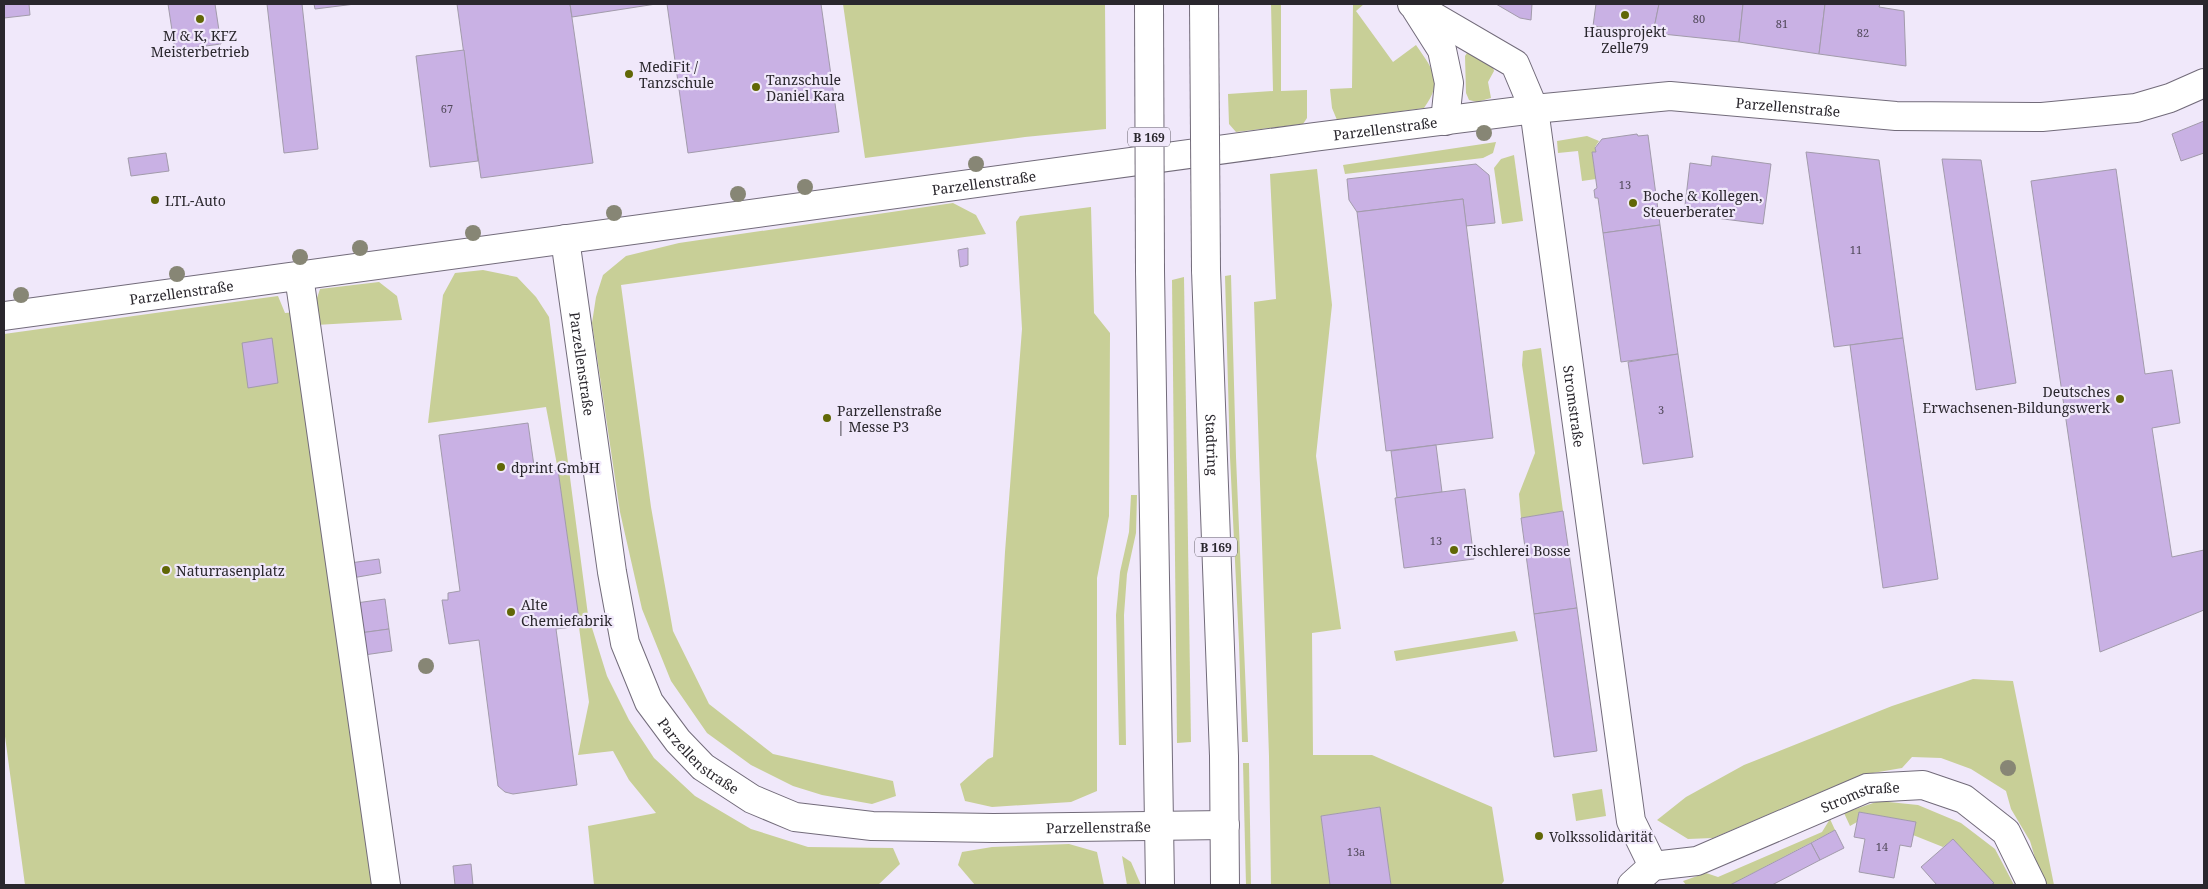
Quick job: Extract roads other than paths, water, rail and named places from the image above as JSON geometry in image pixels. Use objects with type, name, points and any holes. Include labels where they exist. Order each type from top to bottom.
[{"type":"street","name":"B 169","points":[[1148,4],[1150,271],[1160,885]]},
{"type":"street","name":"Stadtring","points":[[1204,4],[1206,270],[1224,756],[1225,885]]},
{"type":"street","name":"Stromstraße","points":[[1412,4],[1515,64],[1534,109],[1631,821],[1653,866],[1697,861],[1867,788],[1923,785],[1964,799],[2006,832],[2032,885]]},
{"type":"street","name":"Stromstraße","points":[[1412,4],[1442,50],[1449,83],[1445,121]]},
{"type":"street","name":"Parzellenstraße","points":[[4,316],[1534,109],[1670,96],[1896,116],[2042,117],[2136,108],[2170,98],[2204,83]]},
{"type":"street","name":"Parzellenstraße","points":[[566,239],[612,572],[625,643],[649,702],[678,741],[703,767],[752,800],[795,817],[872,826],[993,828],[1160,824],[1225,825]]},
{"type":"street","points":[[299,276],[386,885]]},
{"type":"street","points":[[1632,885],[1653,866]]},
{"type":"place","name":"Hausprojekt Zelle79","points":[[1625,15]]},
{"type":"place","name":"M & K, KFZ Meisterbetrieb","points":[[200,19]]},
{"type":"place","name":"MediFit / Tanzschule","points":[[629,74]]},
{"type":"place","name":"Tanzschule Daniel Kara","points":[[756,87]]},
{"type":"place","name":"LTL-Auto","points":[[155,200]]},
{"type":"place","name":"Boche & Kollegen, Steuerberater","points":[[1633,203]]},
{"type":"place","name":"Deutsches Erwachsenen-Bildungswerk","points":[[2120,399]]},
{"type":"place","name":"Parzellenstraße | Messe P3","points":[[827,418]]},
{"type":"place","name":"dprint GmbH","points":[[501,467]]},
{"type":"place","name":"Tischlerei Bosse","points":[[1454,550]]},
{"type":"place","name":"Naturrasenplatz","points":[[166,570]]},
{"type":"place","name":"Alte Chemiefabrik","points":[[511,612]]},
{"type":"place","name":"Volkssolidarität","points":[[1539,836]]}]
